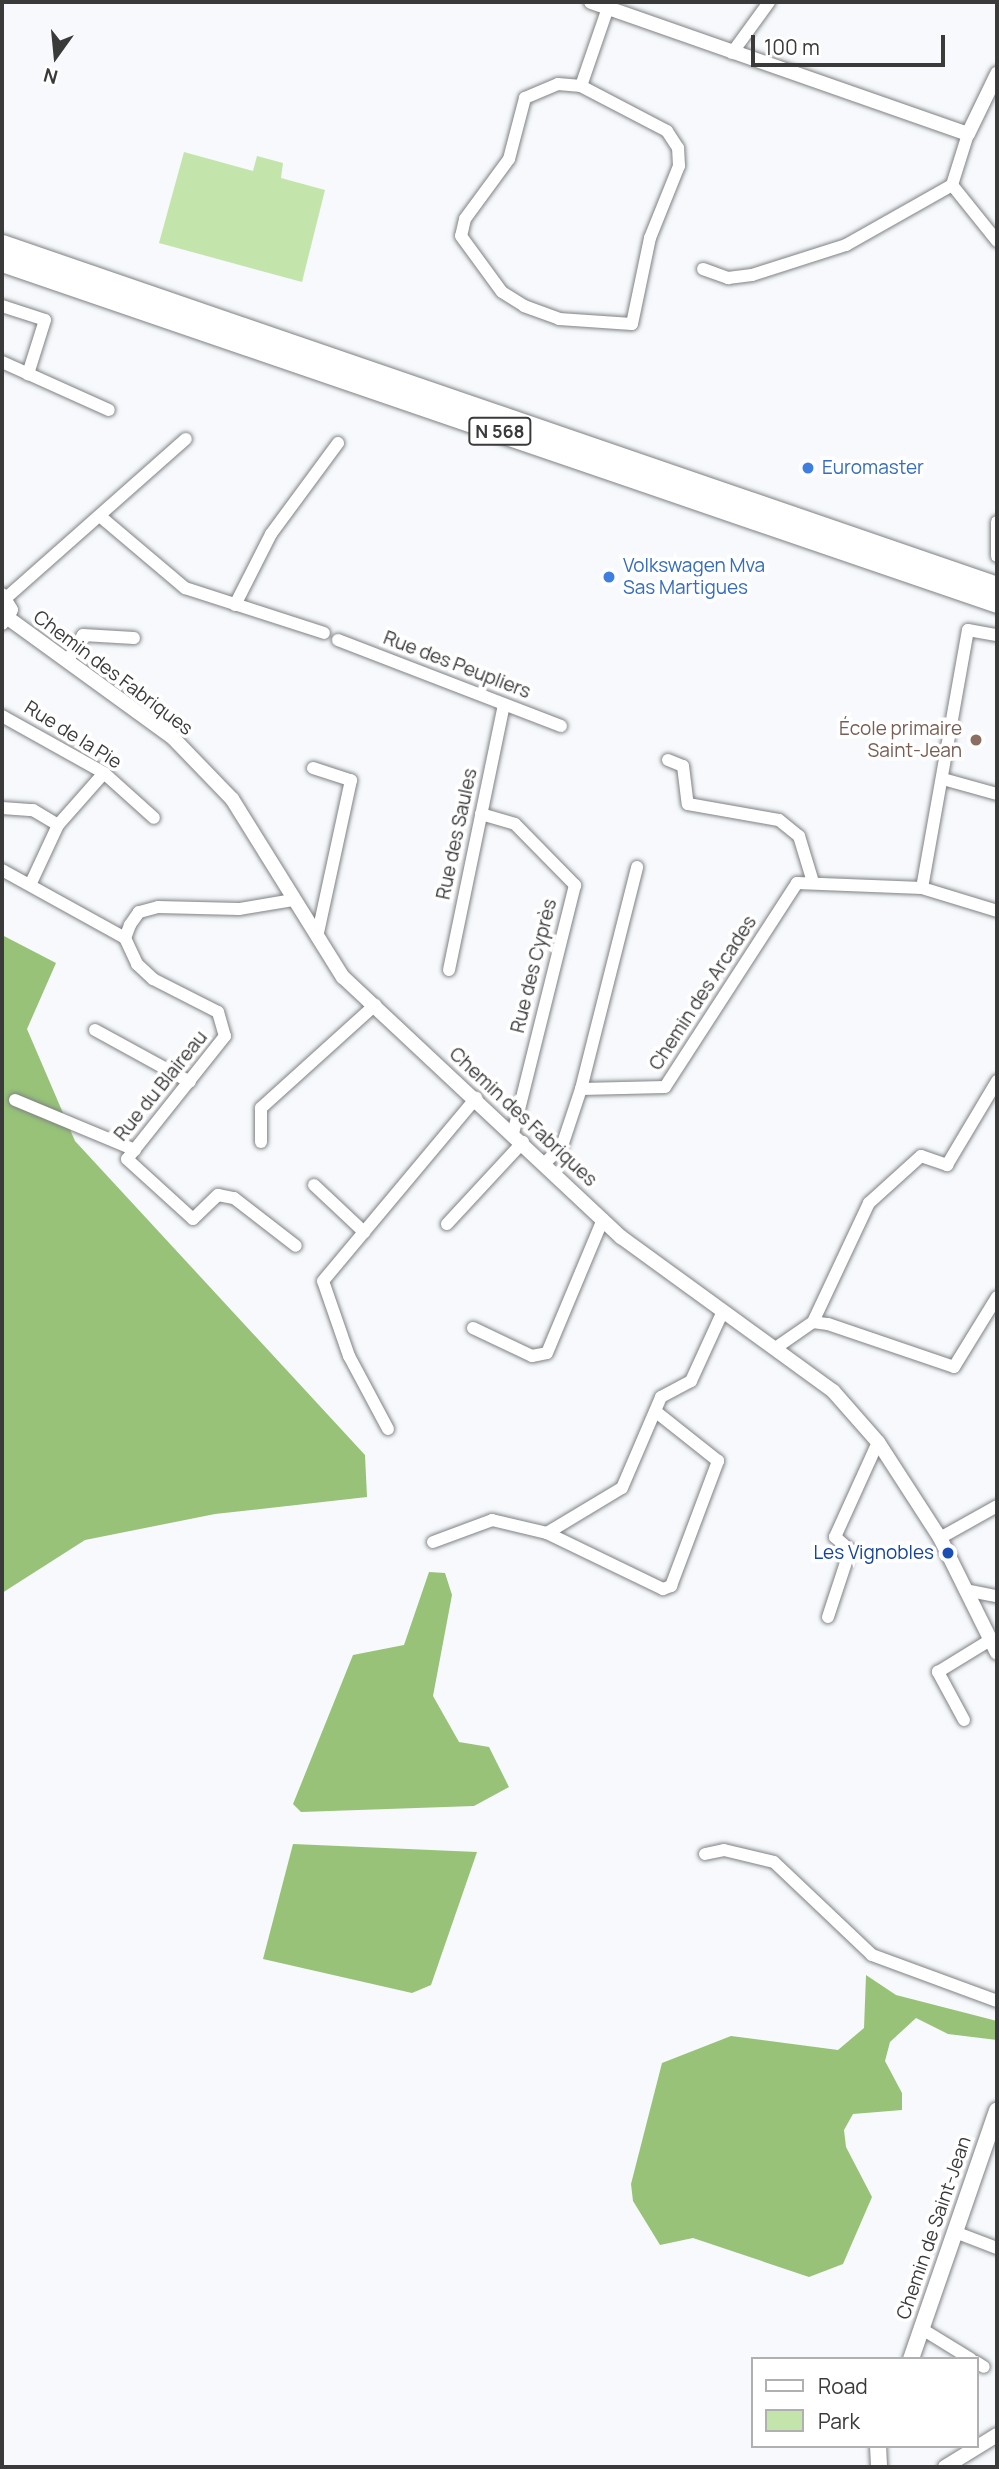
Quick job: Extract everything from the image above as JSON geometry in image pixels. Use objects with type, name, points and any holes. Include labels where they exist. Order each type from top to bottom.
[{"type":"highway","name":"N 568","points":[[2,244],[997,586]]},
{"type":"highway","name":"N 568","points":[[2,262],[997,603]]},
{"type":"main road","name":"Chemin de Saint-Jean","points":[[912,2357],[997,2110]]},
{"type":"main road","points":[[878,2448],[879,2467]]},
{"type":"street","points":[[592,2],[609,5],[732,53],[968,134]]},
{"type":"street","points":[[732,53],[769,2]]},
{"type":"street","points":[[581,86],[609,5]]},
{"type":"street","points":[[703,269],[728,278],[752,275],[846,245],[953,185],[968,134],[980,121],[997,74]]},
{"type":"street","points":[[581,86],[667,131],[678,148],[679,166],[650,238],[632,324],[559,319],[524,306],[502,292],[461,236],[465,219],[509,159],[525,98],[547,87],[581,86]]},
{"type":"street","points":[[953,185],[997,241]]},
{"type":"street","points":[[2,306],[45,320],[28,374]]},
{"type":"street","points":[[2,362],[109,410]]},
{"type":"street","points":[[5,620],[4,596],[101,517],[186,439]]},
{"type":"street","points":[[235,605],[271,534],[338,443]]},
{"type":"street","points":[[101,517],[184,588],[324,634]]},
{"type":"street","points":[[997,522],[997,556]]},
{"type":"street","name":"Chemin des Fabriques","points":[[5,620],[68,660],[173,738],[232,799],[343,977],[603,1219],[723,1311],[777,1347],[834,1391],[878,1442],[940,1538],[994,1646]]},
{"type":"street","points":[[922,888],[968,630],[997,635]]},
{"type":"street","points":[[68,660],[83,635],[134,638]]},
{"type":"street","name":"Rue des Peupliers","points":[[338,640],[562,726]]},
{"type":"street","name":"Rue des Saules","points":[[449,970],[503,705]]},
{"type":"street","name":"Rue de la Pie","points":[[2,716],[104,773],[154,818]]},
{"type":"street","points":[[668,760],[683,766],[688,804],[779,820],[799,836],[813,882],[922,888],[997,911]]},
{"type":"street","points":[[313,768],[352,780],[317,937]]},
{"type":"street","points":[[31,883],[58,825],[104,773]]},
{"type":"street","points":[[943,779],[997,794]]},
{"type":"street","points":[[2,808],[33,810],[58,825]]},
{"type":"street","name":"Rue des Cyprès","points":[[481,814],[515,824],[575,885],[518,1138]]},
{"type":"street","points":[[545,1163],[562,1146],[581,1089],[637,867]]},
{"type":"street","points":[[2,870],[31,883],[125,938],[139,912],[158,907],[250,908],[293,900]]},
{"type":"street","name":"Chemin des Arcades","points":[[581,1089],[665,1087],[797,883],[813,882]]},
{"type":"street","name":"Rue du Blaireau","points":[[125,938],[153,979],[224,1021],[219,1049],[131,1154]]},
{"type":"street","points":[[261,1142],[261,1108],[375,1006]]},
{"type":"street","points":[[95,1030],[190,1082]]},
{"type":"street","points":[[777,1347],[813,1322],[869,1203],[921,1156],[947,1166],[997,1081]]},
{"type":"street","points":[[388,1429],[349,1356],[323,1281],[476,1098]]},
{"type":"street","points":[[15,1100],[131,1154],[193,1219],[218,1195],[234,1198],[296,1246]]},
{"type":"street","points":[[447,1223],[518,1138]]},
{"type":"street","points":[[314,1185],[364,1232]]},
{"type":"street","points":[[474,1328],[532,1356],[547,1353],[603,1219]]},
{"type":"street","points":[[813,1322],[954,1367],[997,1297]]},
{"type":"street","points":[[547,1533],[622,1488],[661,1397],[691,1381],[723,1311]]},
{"type":"street","points":[[433,1542],[492,1520],[547,1533],[663,1589],[671,1586],[718,1461],[655,1411]]},
{"type":"street","points":[[828,1617],[850,1550],[835,1536],[878,1442]]},
{"type":"street","points":[[940,1538],[997,1506]]},
{"type":"street","points":[[965,1590],[997,1596]]},
{"type":"street","points":[[964,1720],[937,1672],[994,1646]]},
{"type":"street","points":[[705,1854],[724,1850],[774,1862],[872,1955],[997,2001]]},
{"type":"street","points":[[955,2232],[997,2248]]},
{"type":"street","points":[[922,2329],[968,2357]]},
{"type":"street","points":[[978,2447],[997,2435]]},
{"type":"street","points":[[945,2467],[976,2448]]},
{"type":"green space","points":[[184,152],[253,171],[257,156],[283,163],[281,178],[325,190],[302,282],[159,243]]},
{"type":"green space","points":[[2,935],[56,963],[27,1029],[75,1141],[365,1455],[367,1497],[215,1514],[85,1540],[2,1593]]},
{"type":"green space","points":[[429,1572],[445,1573],[452,1595],[433,1696],[459,1742],[489,1747],[509,1787],[474,1806],[301,1812],[293,1804],[353,1655],[404,1645]]},
{"type":"green space","points":[[293,1844],[477,1852],[431,1985],[412,1993],[263,1959]]},
{"type":"green space","points":[[866,1975],[896,1995],[997,2021],[997,2040],[948,2034],[916,2018],[890,2042],[885,2061],[902,2093],[902,2110],[853,2114],[844,2130],[846,2147],[872,2197],[843,2264],[809,2277],[693,2238],[660,2245],[633,2201],[631,2184],[662,2063],[731,2036],[838,2050],[864,2028]]},
{"type":"place","name":"Euromaster","points":[[808,468]]},
{"type":"place","name":"Volkswagen Mva Sas Martigues","points":[[609,577]]},
{"type":"place","name":"École primaire Saint-Jean","points":[[976,740]]},
{"type":"place","name":"Les Vignobles","points":[[948,1553]]}]
